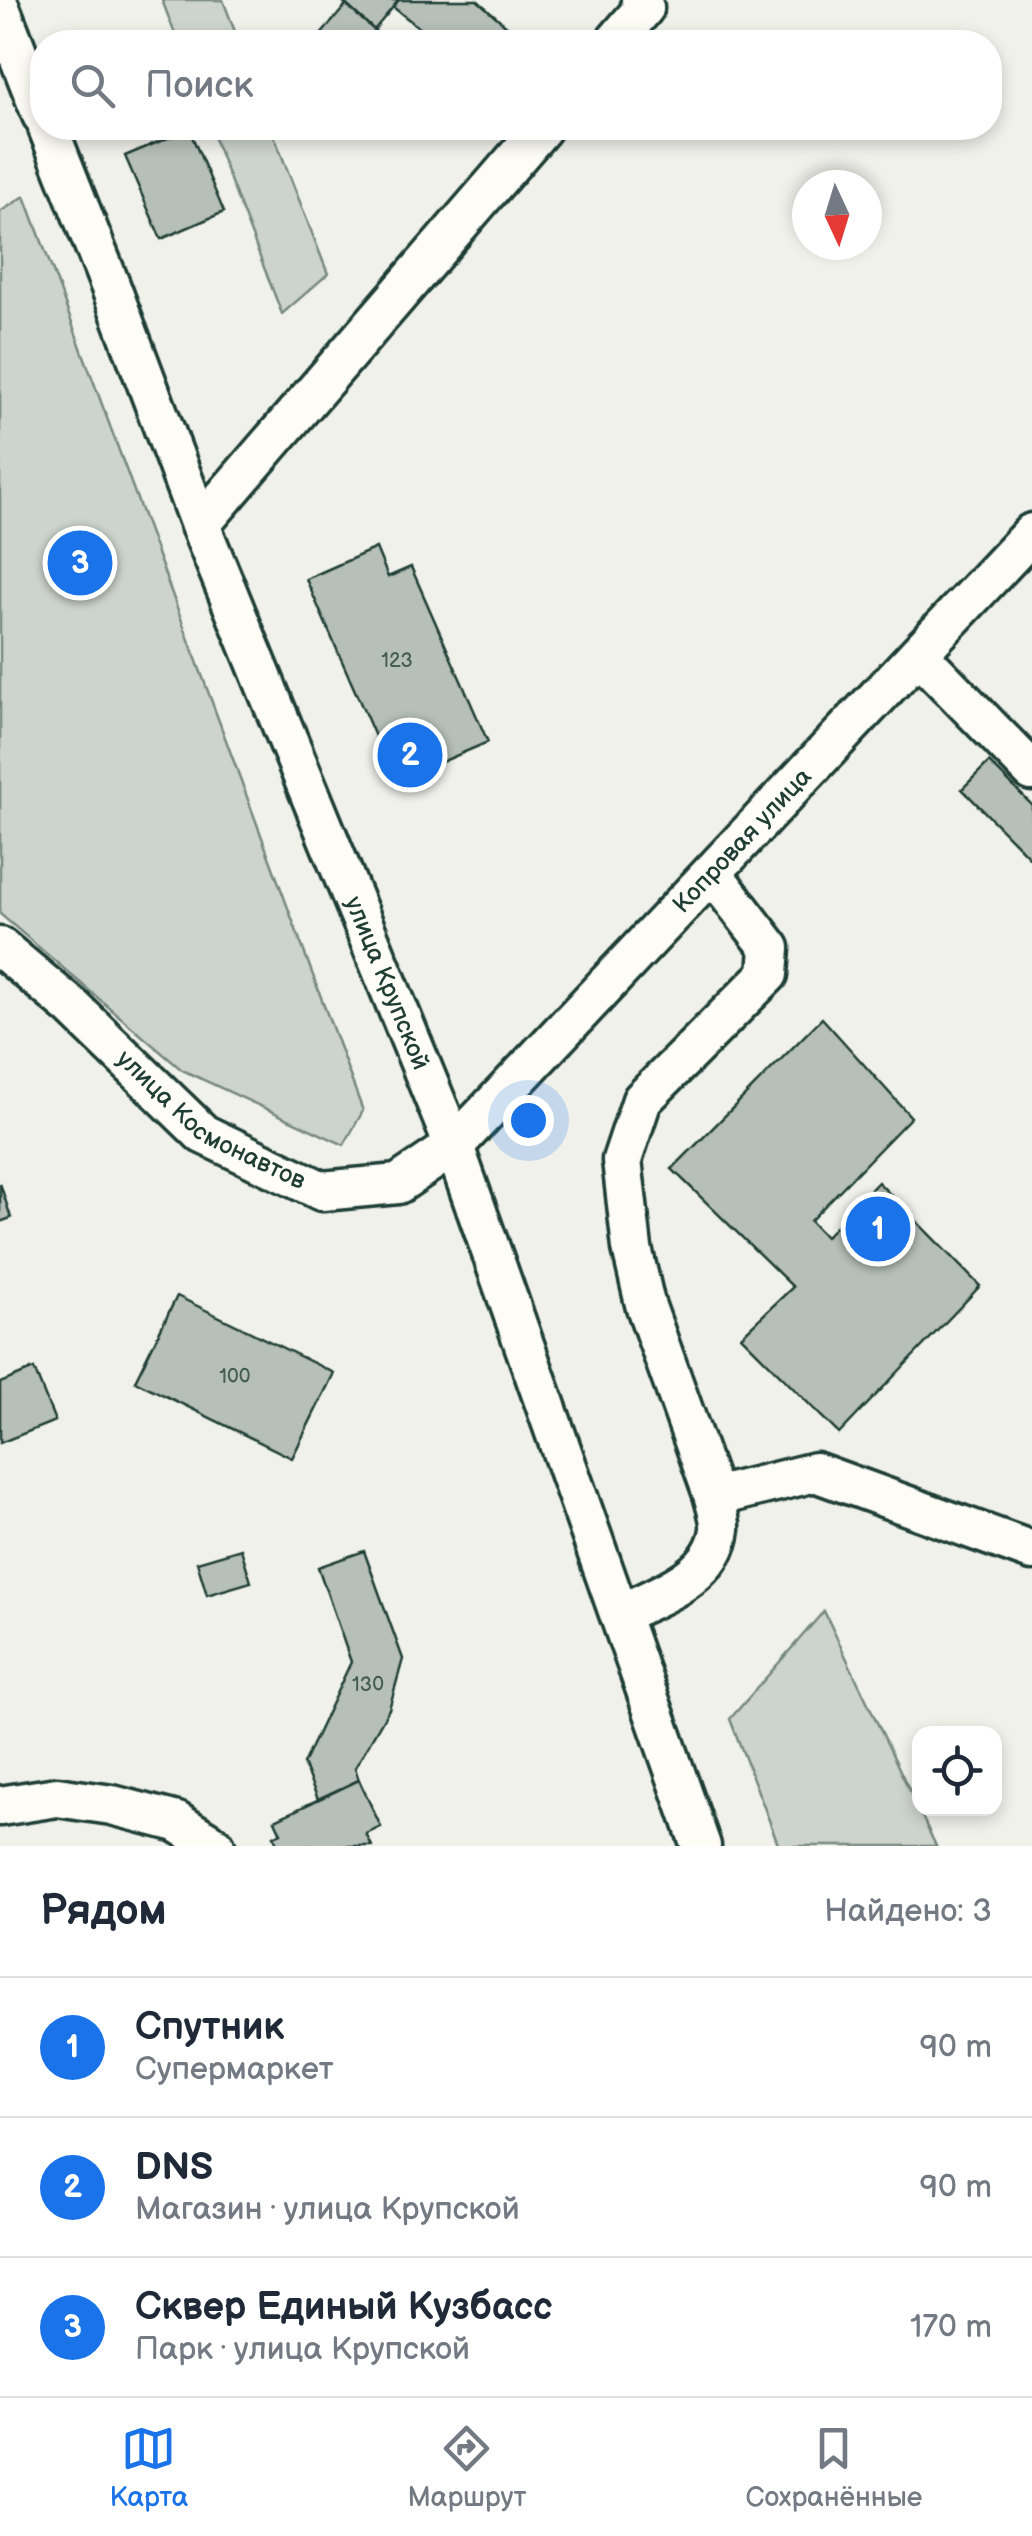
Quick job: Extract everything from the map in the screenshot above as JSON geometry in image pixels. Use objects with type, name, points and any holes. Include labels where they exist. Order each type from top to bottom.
[{"type":"street","points":[[625,30],[644,8],[641,0]]},
{"type":"street","points":[[0,8],[30,84]]},
{"type":"street","name":"улица Крупской","points":[[53,140],[200,525],[454,1146],[702,1846]]},
{"type":"street","points":[[200,525],[532,140]]},
{"type":"street","name":"Копровая улица","points":[[454,1146],[1032,534]]},
{"type":"street","points":[[918,654],[1032,772]]},
{"type":"street","points":[[620,1614],[687,1580],[710,1555],[720,1528],[714,1497],[645,1304],[632,1248],[622,1160],[642,1100],[768,974],[770,948],[712,873]]},
{"type":"street","name":"улица Космонавтов","points":[[0,947],[73,1008],[204,1134],[322,1191],[398,1184],[454,1146]]},
{"type":"street","points":[[714,1497],[815,1472],[1032,1551]]},
{"type":"street","points":[[0,1806],[56,1797],[112,1805],[178,1822],[215,1846]]},
{"type":"shaded area","points":[[162,0],[223,0],[234,30],[173,30]]},
{"type":"shaded area","points":[[215,140],[276,140],[328,274],[282,314]]},
{"type":"shaded area","points":[[25,196],[363,1111],[344,1145],[182,1070],[0,914],[0,212]]},
{"type":"shaded area","points":[[824,1611],[912,1796],[912,1816],[922,1816],[936,1846],[779,1846],[730,1719]]},
{"type":"building","points":[[341,0],[399,0],[374,30]]},
{"type":"building","points":[[399,0],[477,0],[511,30],[422,30],[393,7]]},
{"type":"building","points":[[346,5],[374,30],[325,30]]},
{"type":"building","points":[[163,140],[194,140],[224,212],[161,239],[125,156]]},
{"type":"building","points":[[376,548],[388,577],[411,567],[488,742],[395,782],[306,579]]},
{"type":"building","points":[[989,762],[1032,805],[1032,860],[962,789]]},
{"type":"building","points":[[822,1018],[911,1117],[810,1221],[825,1237],[878,1182],[980,1286],[839,1434],[741,1336],[793,1287],[672,1169]]},
{"type":"building","points":[[0,1183],[11,1218],[0,1222]]},
{"type":"building","points":[[177,1296],[334,1373],[292,1458],[135,1381]]},
{"type":"building","points":[[34,1369],[55,1421],[0,1443],[0,1383]]},
{"type":"building","points":[[241,1549],[251,1582],[207,1595],[197,1562]]},
{"type":"building","points":[[364,1551],[403,1659],[389,1709],[355,1768],[359,1780],[318,1799],[303,1764],[351,1662],[318,1567]]},
{"type":"building","points":[[359,1780],[381,1827],[366,1834],[372,1846],[278,1846],[274,1836],[281,1833],[275,1820]]},
{"type":"place","name":"Сквер Единый Кузбасс","points":[[80,563]]},
{"type":"place","name":"DNS","points":[[410,755]]},
{"type":"place","name":"Спутник","points":[[878,1229]]}]
